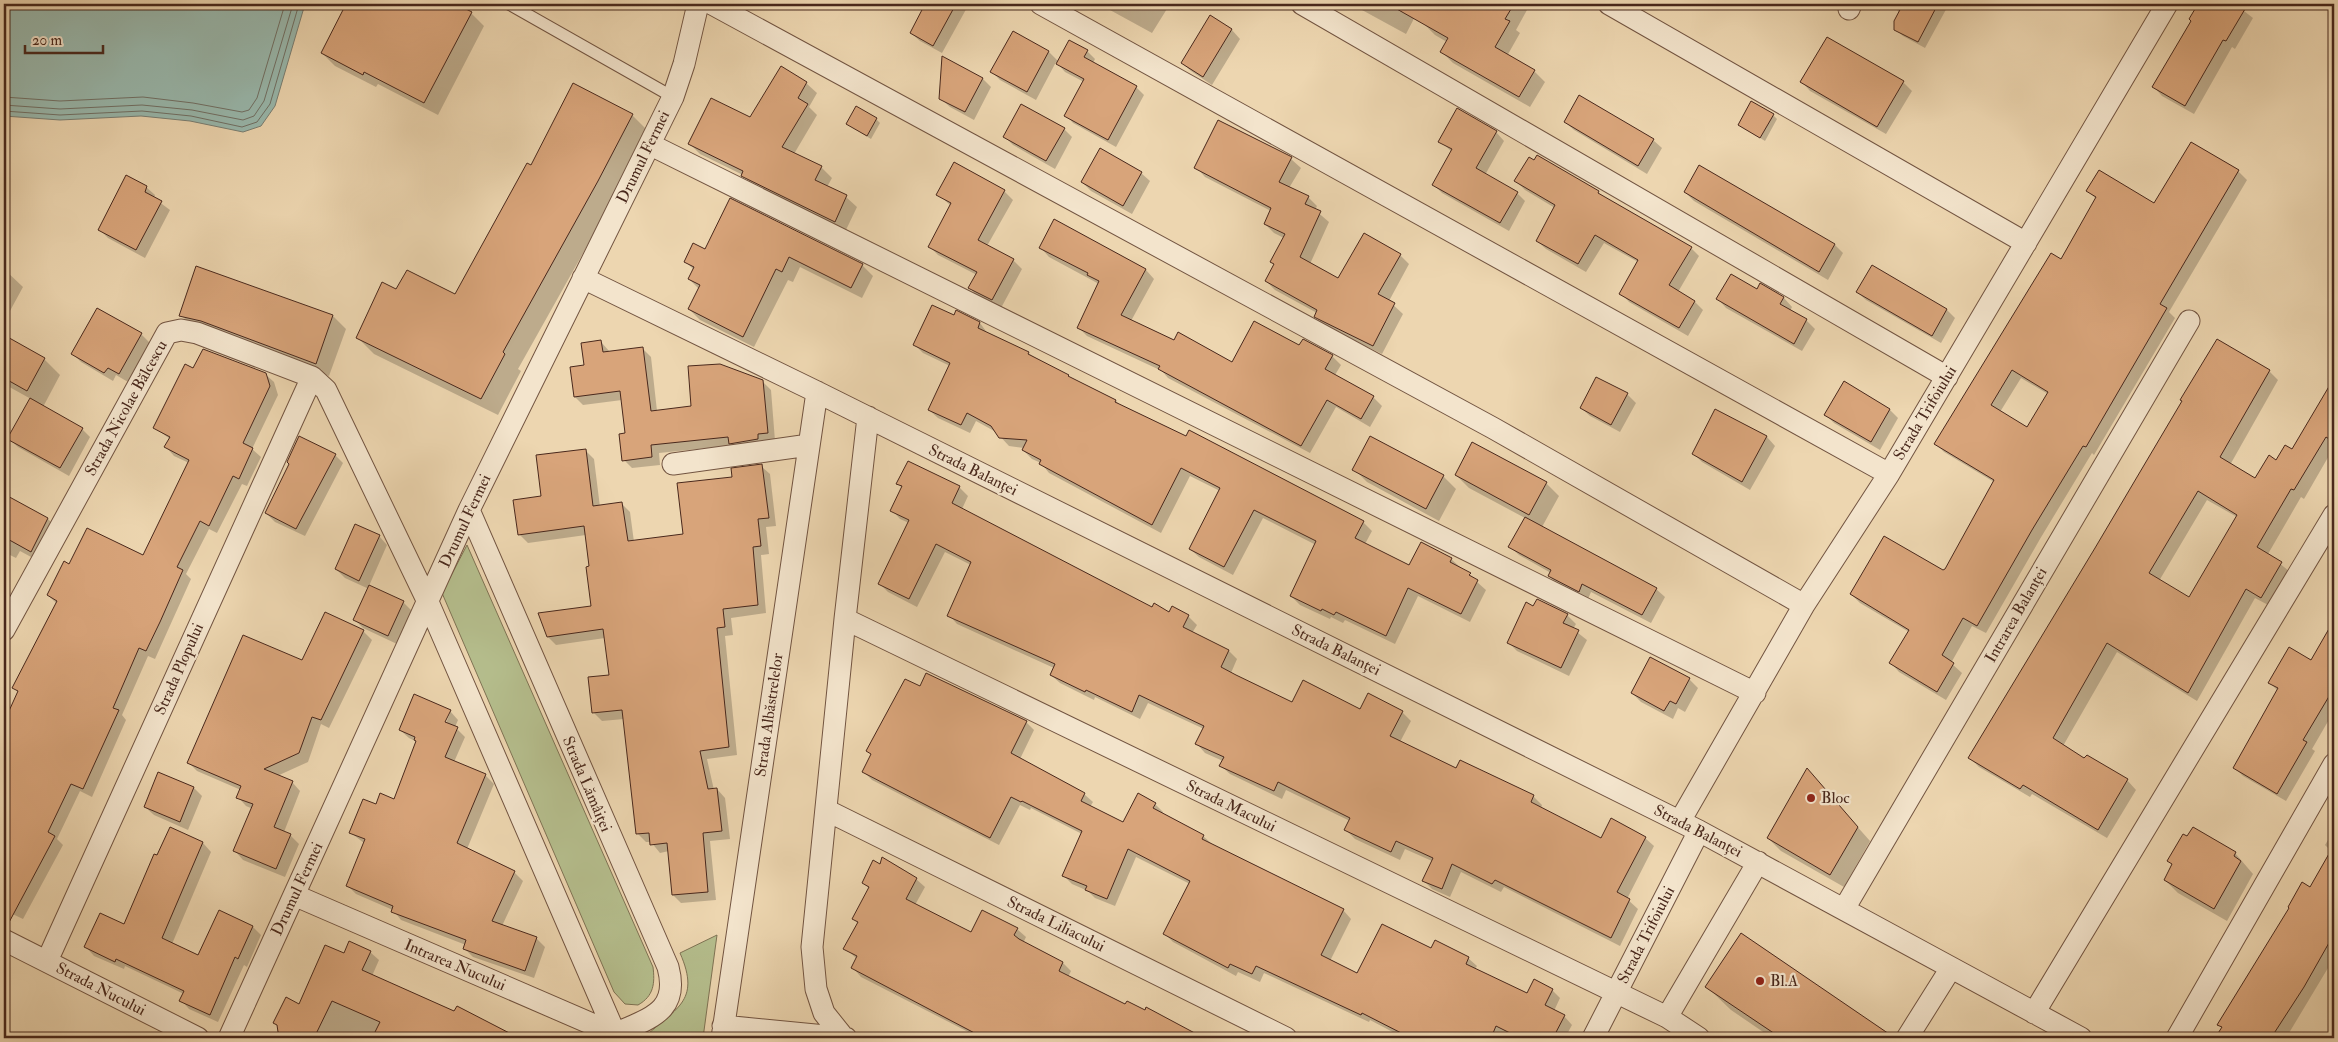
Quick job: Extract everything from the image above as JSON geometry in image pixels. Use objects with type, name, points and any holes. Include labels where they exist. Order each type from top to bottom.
[{"type":"street","name":"Drumul Fermei","points":[[229,1038],[469,510],[673,96],[690,42],[698,4]]},
{"type":"street","points":[[712,4],[1493,428],[1804,605]]},
{"type":"street","points":[[1041,4],[1889,474]]},
{"type":"street","points":[[1302,4],[1947,377]]},
{"type":"street","points":[[1609,4],[2026,243]]},
{"type":"street","name":"Strada Trifoiului","points":[[1680,821],[1804,605],[1889,474],[2167,4]]},
{"type":"street","points":[[650,145],[1755,693]]},
{"type":"street","name":"Strada Balanței","points":[[583,278],[868,417],[1680,821],[1844,908],[2081,1038]]},
{"type":"street","name":"Intrarea Balanței","points":[[1844,908],[2189,322]]},
{"type":"street","name":"Strada Nicolae Bălcescu","points":[[4,630],[168,333],[181,330],[197,333],[312,377],[326,390],[428,602]]},
{"type":"street","name":"Strada Plopului","points":[[47,961],[312,377]]},
{"type":"street","name":"Strada Albăstrelelor","points":[[723,1032],[817,392]]},
{"type":"street","points":[[845,1038],[824,1012],[816,989],[812,946],[845,618],[868,417]]},
{"type":"street","points":[[673,464],[809,445]]},
{"type":"street","name":"Strada Lămâiței","points":[[469,510],[668,967],[671,990],[670,999],[665,1006],[646,1020],[616,1036]]},
{"type":"street","points":[[2034,1013],[2334,516]]},
{"type":"street","points":[[428,602],[616,1036]]},
{"type":"street","name":"Strada Macului","points":[[845,618],[1616,994],[1667,1017],[1699,1038]]},
{"type":"street","points":[[2177,1038],[2334,764]]},
{"type":"street","name":"Strada Liliacului","points":[[826,810],[1286,1038]]},
{"type":"street","name":"Strada Trifoiului","points":[[1593,1038],[1699,831]]},
{"type":"street","points":[[1667,1017],[1758,862]]},
{"type":"street","name":"Intrarea Nucului","points":[[294,895],[616,1036]]},
{"type":"street","name":"Strada Nucului","points":[[4,940],[198,1038]]},
{"type":"street","points":[[1906,1038],[1951,968]]},
{"type":"street","points":[[723,1032],[845,1038]]},
{"type":"lane","points":[[508,4],[673,96]]},
{"type":"green space","points":[[467,545],[653,967],[652,989],[647,998],[638,1005],[625,1004],[614,992],[442,593]]},
{"type":"green space","points":[[717,935],[703,1038],[644,1038],[682,1003],[686,994],[688,983],[680,953]]},
{"type":"water","points":[[4,4],[305,4],[275,106],[261,126],[243,132],[190,121],[141,116],[60,120],[4,116]]},
{"type":"building","points":[[346,4],[456,4],[472,12],[424,103],[364,72],[363,75],[321,53]]},
{"type":"building","points":[[925,4],[956,4],[933,46],[910,33]]},
{"type":"building","points":[[1388,4],[1514,4],[1505,19],[1510,21],[1495,47],[1535,70],[1519,97],[1440,52],[1448,38]]},
{"type":"building","points":[[1903,4],[1938,4],[1918,42],[1894,30],[1894,21]]},
{"type":"building","points":[[2198,4],[2248,4],[2226,41],[2223,40],[2185,106],[2152,87],[2191,21],[2189,19]]},
{"type":"building","points":[[1210,15],[1232,29],[1203,77],[1181,63]]},
{"type":"building","points":[[1013,31],[1049,51],[1027,92],[990,72]]},
{"type":"building","points":[[1827,37],[1904,81],[1877,127],[1800,82]]},
{"type":"building","points":[[1069,40],[1088,50],[1084,57],[1137,86],[1108,140],[1064,116],[1084,79],[1056,64]]},
{"type":"building","points":[[942,56],[983,78],[965,112],[939,99]]},
{"type":"building","points":[[781,66],[807,82],[798,98],[808,104],[782,147],[822,166],[815,180],[847,195],[835,222],[741,176],[743,171],[688,144],[711,98],[750,117]]},
{"type":"building","points":[[573,83],[633,114],[503,352],[505,354],[481,399],[356,338],[382,282],[396,289],[407,270],[455,294],[527,163],[531,165]]},
{"type":"building","points":[[1579,95],[1654,139],[1638,166],[1564,122]]},
{"type":"building","points":[[1751,101],[1774,114],[1760,138],[1738,125]]},
{"type":"building","points":[[1021,104],[1065,128],[1046,161],[1003,137]]},
{"type":"building","points":[[856,106],[877,118],[867,136],[846,124]]},
{"type":"building","points":[[1457,108],[1497,131],[1476,168],[1518,192],[1500,223],[1432,185],[1452,149],[1438,142]]},
{"type":"building","points":[[1218,120],[1292,157],[1279,182],[1309,196],[1305,204],[1321,211],[1300,257],[1338,278],[1364,233],[1401,254],[1378,294],[1395,303],[1373,346],[1314,317],[1317,310],[1265,281],[1274,264],[1270,262],[1285,234],[1264,224],[1271,208],[1194,168]]},
{"type":"building","points":[[2191,142],[2239,170],[2160,304],[2167,308],[2086,447],[2083,446],[2032,530],[1977,626],[1963,618],[1942,655],[1954,663],[1937,692],[1889,663],[1909,630],[1850,594],[1884,536],[1943,570],[1945,569],[1994,480],[1934,444],[2051,253],[2061,259],[2096,197],[2086,191],[2099,170],[2154,203]],"holes":[[[2012,370],[2048,392],[2027,427],[1991,405]]]},
{"type":"building","points":[[1100,148],[1142,172],[1123,206],[1081,182]]},
{"type":"building","points":[[1537,155],[1599,191],[1598,193],[1692,247],[1669,285],[1695,301],[1679,328],[1619,294],[1638,260],[1595,235],[1578,264],[1536,241],[1555,205],[1514,181],[1529,157],[1534,160]]},
{"type":"building","points":[[954,162],[1005,190],[978,240],[1014,259],[992,300],[968,288],[977,272],[928,247],[951,203],[936,195]]},
{"type":"building","points":[[1699,165],[1835,244],[1819,272],[1684,192]]},
{"type":"building","points":[[126,175],[147,186],[145,192],[162,201],[136,250],[98,230]]},
{"type":"building","points":[[730,198],[863,264],[851,288],[789,257],[782,272],[776,269],[743,337],[688,309],[700,285],[688,279],[694,267],[684,262],[693,243],[705,249]]},
{"type":"building","points":[[1054,219],[1146,269],[1121,315],[1174,340],[1178,332],[1232,362],[1254,321],[1299,345],[1303,339],[1333,355],[1325,369],[1374,396],[1361,419],[1327,400],[1301,446],[1158,369],[1160,366],[1077,328],[1099,281],[1087,275],[1088,273],[1039,248]]},
{"type":"building","points":[[1872,265],[1947,309],[1932,336],[1856,292]]},
{"type":"building","points":[[196,266],[333,315],[316,364],[201,321],[179,316]]},
{"type":"building","points":[[1731,274],[1757,289],[1760,283],[1784,297],[1780,304],[1807,319],[1794,344],[1716,299]]},
{"type":"building","points":[[932,305],[954,315],[956,310],[980,322],[978,328],[1029,352],[1028,354],[1116,400],[1115,402],[1186,436],[1189,430],[1364,521],[1355,538],[1409,565],[1421,542],[1452,558],[1450,562],[1471,573],[1469,575],[1478,580],[1461,614],[1408,588],[1386,636],[1336,612],[1334,615],[1322,609],[1321,611],[1290,596],[1316,541],[1254,510],[1224,567],[1189,549],[1220,488],[1181,468],[1152,525],[1039,464],[1041,460],[1022,450],[1027,440],[999,438],[991,426],[967,413],[961,425],[928,410],[950,363],[913,345]]},
{"type":"building","points":[[97,308],[142,333],[119,374],[108,368],[104,373],[71,354]]},
{"type":"building","points":[[4,335],[45,358],[27,391],[4,378]]},
{"type":"building","points":[[2217,339],[2270,370],[2220,457],[2255,478],[2269,455],[2276,460],[2285,445],[2292,449],[2334,378],[2334,442],[2326,437],[2294,490],[2291,489],[2257,547],[2282,562],[2261,598],[2246,589],[2188,693],[2107,643],[2053,738],[2084,758],[2087,755],[2128,779],[2098,830],[2023,785],[2020,789],[1968,758],[2095,548],[2182,401],[2180,400]],"holes":[[[2198,491],[2237,515],[2189,597],[2149,573]]]},
{"type":"building","points":[[601,340],[603,352],[643,347],[651,411],[691,406],[688,366],[720,364],[763,380],[768,433],[758,434],[758,439],[729,444],[728,437],[651,445],[652,457],[622,461],[619,434],[625,433],[620,391],[574,397],[570,367],[584,365],[581,343]]},
{"type":"building","points":[[203,349],[266,373],[270,386],[243,443],[253,448],[239,479],[233,476],[209,526],[200,521],[177,567],[183,570],[160,622],[146,651],[139,648],[113,708],[119,710],[83,789],[71,784],[48,832],[55,836],[6,928],[4,928],[4,722],[18,691],[12,688],[57,601],[47,595],[64,561],[69,564],[87,528],[143,555],[189,460],[164,447],[170,437],[153,428],[185,364],[193,368]]},
{"type":"building","points":[[1596,377],[1628,393],[1611,425],[1580,408]]},
{"type":"building","points":[[1844,381],[1890,409],[1871,442],[1824,415]]},
{"type":"building","points":[[30,398],[83,428],[60,468],[7,439]]},
{"type":"building","points":[[1715,409],[1767,436],[1742,482],[1692,454]]},
{"type":"building","points":[[299,436],[336,454],[296,529],[265,513],[289,464],[287,462]]},
{"type":"building","points":[[1370,436],[1444,475],[1426,509],[1352,470]]},
{"type":"building","points":[[1472,442],[1547,482],[1529,515],[1455,475]]},
{"type":"building","points":[[586,449],[593,506],[622,502],[628,541],[683,534],[677,483],[732,477],[731,468],[762,464],[769,518],[758,519],[761,546],[753,547],[758,605],[723,609],[725,627],[717,628],[729,747],[700,751],[708,789],[717,788],[722,831],[703,833],[708,892],[672,895],[667,843],[650,845],[649,833],[636,834],[622,710],[592,713],[588,677],[609,675],[603,629],[547,637],[538,613],[591,606],[586,567],[589,566],[584,526],[518,535],[513,500],[541,496],[536,455]]},
{"type":"building","points":[[908,461],[960,486],[952,503],[1152,607],[1154,603],[1169,612],[1172,606],[1189,615],[1183,627],[1229,650],[1221,667],[1236,675],[1292,702],[1303,680],[1360,709],[1368,693],[1403,711],[1390,736],[1456,768],[1460,760],[1534,795],[1531,802],[1601,838],[1611,818],[1646,837],[1617,892],[1630,899],[1611,938],[1495,880],[1492,884],[1452,864],[1442,889],[1422,881],[1433,858],[1396,841],[1391,852],[1344,830],[1350,818],[1278,782],[1274,791],[1219,766],[1224,757],[1195,744],[1204,726],[1139,695],[1132,712],[1086,690],[1085,692],[1050,675],[1055,664],[947,616],[971,562],[936,544],[909,599],[878,584],[909,520],[890,511],[902,486],[896,484]]},
{"type":"building","points":[[4,494],[48,518],[31,552],[4,537]]},
{"type":"building","points":[[1525,517],[1657,588],[1642,615],[1582,584],[1579,592],[1548,576],[1551,570],[1508,547]]},
{"type":"building","points":[[355,524],[380,535],[359,581],[335,569]]},
{"type":"building","points":[[369,585],[404,601],[388,636],[353,620]]},
{"type":"building","points":[[1537,599],[1568,614],[1563,623],[1579,630],[1561,668],[1507,643],[1526,602],[1533,606]]},
{"type":"building","points":[[325,612],[364,630],[321,720],[312,717],[299,753],[264,769],[293,781],[274,827],[291,834],[276,869],[233,851],[253,804],[236,798],[241,786],[187,763],[243,635],[302,660]]},
{"type":"building","points":[[2334,620],[2334,688],[2303,740],[2307,742],[2277,794],[2233,768],[2278,688],[2268,683],[2289,647],[2311,660]]},
{"type":"building","points":[[1650,657],[1690,678],[1676,704],[1670,701],[1664,711],[1631,693]]},
{"type":"building","points":[[926,673],[1027,721],[1011,753],[1085,793],[1081,801],[1123,822],[1138,793],[1156,803],[1153,808],[1204,835],[1202,839],[1344,909],[1321,955],[1357,973],[1382,924],[1431,948],[1435,940],[1469,957],[1466,964],[1527,993],[1534,979],[1553,989],[1545,1005],[1565,1015],[1553,1038],[1520,1038],[1496,1026],[1491,1038],[1411,1038],[1362,1013],[1361,1015],[1256,966],[1252,974],[1230,964],[1228,968],[1163,934],[1190,881],[1128,849],[1107,899],[1085,890],[1087,886],[1062,876],[1082,831],[1011,797],[990,838],[862,772],[871,754],[866,751],[905,679],[920,686]]},
{"type":"building","points":[[414,694],[451,710],[445,722],[458,727],[445,757],[486,774],[457,843],[515,871],[492,921],[537,937],[525,971],[463,949],[466,940],[391,912],[393,906],[346,886],[365,839],[349,833],[363,799],[376,804],[380,793],[394,799],[416,741],[414,740],[415,737],[399,730]]},
{"type":"building","name":"Bloc","points":[[1807,768],[1858,827],[1830,875],[1767,838]]},
{"type":"building","points":[[158,772],[194,787],[180,822],[144,807]]},
{"type":"building","points":[[170,827],[203,842],[162,938],[198,955],[219,910],[253,926],[238,959],[235,957],[210,1015],[179,1001],[184,991],[116,959],[115,962],[84,947],[100,913],[124,924],[154,854],[157,855]]},
{"type":"building","points":[[2193,827],[2236,852],[2234,856],[2241,861],[2214,909],[2164,880],[2172,864],[2167,861],[2183,834],[2187,836]]},
{"type":"building","points":[[2334,845],[2334,934],[2304,987],[2271,1038],[2215,1038],[2222,1027],[2217,1025],[2289,908],[2302,882],[2310,887]]},
{"type":"building","points":[[882,857],[917,878],[906,899],[971,932],[982,910],[1018,928],[1014,935],[1019,939],[1063,962],[1059,971],[1125,1004],[1127,1001],[1145,1010],[1146,1007],[1204,1038],[984,1038],[851,968],[857,956],[843,949],[858,922],[852,919],[869,887],[862,883],[873,860],[880,864]]},
{"type":"building","name":"Bl.A","points":[[1741,933],[1895,1038],[1781,1038],[1705,987]]},
{"type":"building","points":[[349,941],[371,951],[362,970],[454,1011],[457,1006],[519,1038],[372,1038],[380,1022],[332,1001],[314,1038],[289,1038],[278,1032],[277,1025],[273,1023],[286,997],[299,1004],[325,945],[344,953]]},
{"type":"place","name":"Bloc","points":[[1811,798]]},
{"type":"place","name":"Bl.A","points":[[1760,981]]}]
